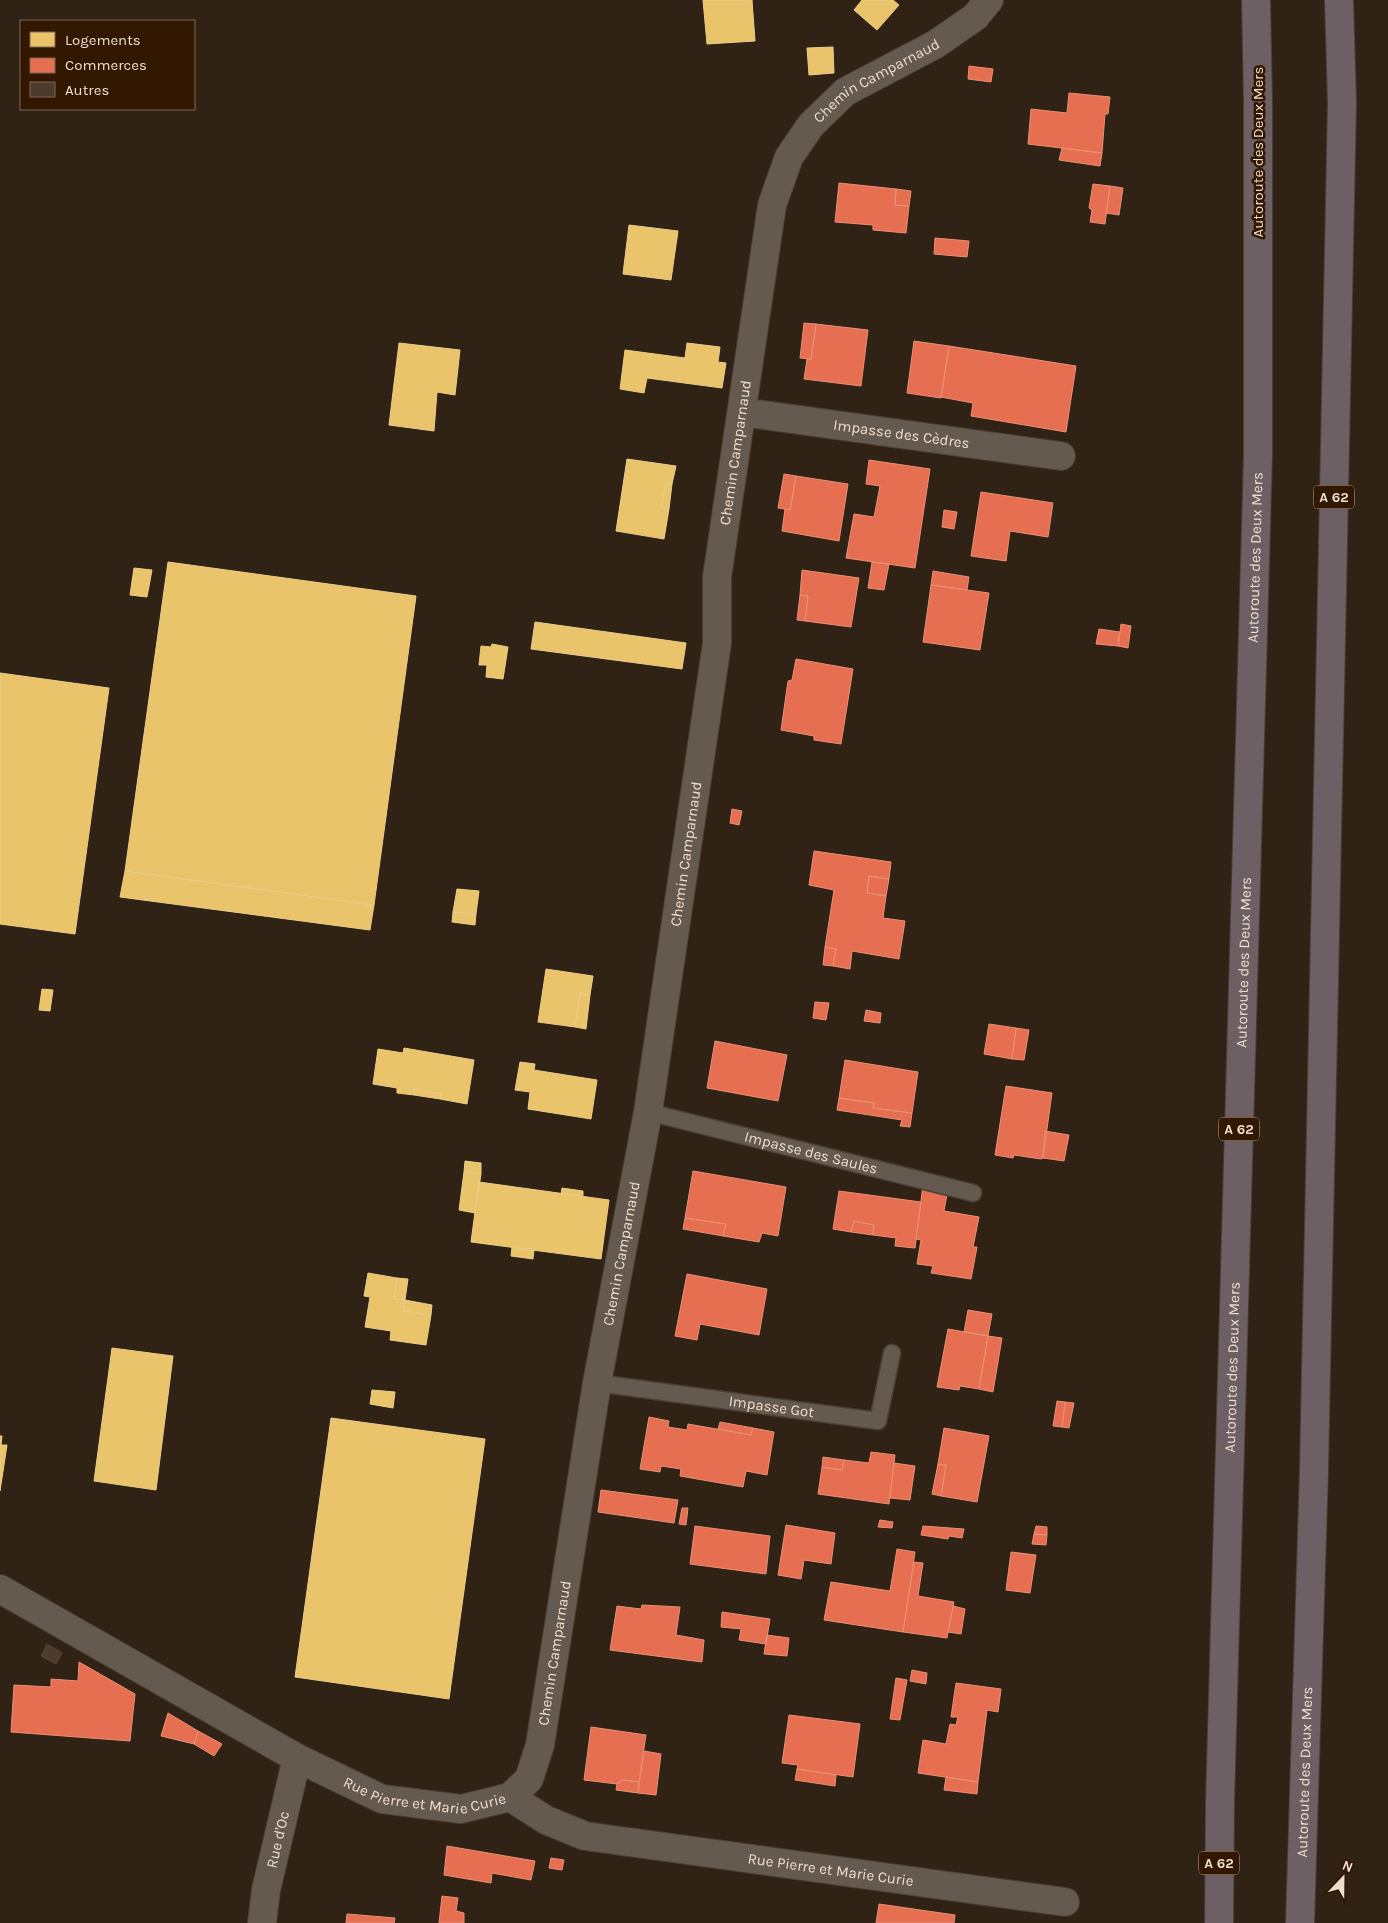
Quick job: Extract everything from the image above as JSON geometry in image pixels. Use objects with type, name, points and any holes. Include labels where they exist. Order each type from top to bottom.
[{"type":"highway","name":"Autoroute des Deux Mers","points":[[1219,1923],[1221,1782],[1258,455],[1258,102],[1256,0]]},
{"type":"highway","name":"Autoroute des Deux Mers","points":[[1300,1923],[1314,1469],[1342,112],[1339,0]]},
{"type":"street","name":"Chemin Camparnaud","points":[[510,1797],[529,1779],[540,1745],[597,1383],[648,1112],[717,643],[717,577],[772,205],[789,157],[810,125],[845,92],[936,44],[976,17],[989,0]]},
{"type":"street","name":"Impasse des Cèdres","points":[[742,412],[1061,456]]},
{"type":"street","name":"Rue Pierre et Marie Curie","points":[[0,1589],[297,1758],[382,1799],[461,1809],[510,1797],[546,1820],[585,1836],[1065,1902]]},
{"type":"street","name":"Rue d'Oc","points":[[262,1923],[266,1890],[297,1758]]},
{"type":"lane","name":"Impasse des Saules","points":[[648,1112],[973,1193]]},
{"type":"lane","name":"Impasse Got","points":[[597,1383],[878,1421],[892,1354]]},
{"type":"building: Logements","points":[[703,0],[752,0],[755,41],[707,44]]},
{"type":"building: Logements","points":[[862,0],[893,0],[899,5],[877,30],[854,10]]},
{"type":"building: Logements","points":[[833,47],[834,73],[809,75],[807,48]]},
{"type":"building: Logements","points":[[629,225],[678,231],[671,280],[623,274]]},
{"type":"building: Logements","points":[[399,343],[460,350],[455,395],[437,392],[434,431],[389,425]]},
{"type":"building: Logements","points":[[687,343],[720,347],[718,362],[726,363],[722,388],[647,378],[644,393],[620,389],[625,350],[685,358]]},
{"type":"building: Logements","points":[[627,459],[676,466],[672,484],[666,483],[661,508],[669,509],[664,539],[616,531]]},
{"type":"building: Logements","points":[[666,483],[672,484],[669,509],[661,508]]},
{"type":"building: Logements","points":[[168,562],[416,596],[374,905],[125,871]]},
{"type":"building: Logements","points":[[134,568],[152,570],[147,597],[130,595]]},
{"type":"building: Logements","points":[[535,622],[686,643],[682,669],[531,649]]},
{"type":"building: Logements","points":[[492,644],[508,647],[503,679],[486,677],[487,665],[479,665],[481,646],[491,647]]},
{"type":"building: Logements","points":[[0,673],[109,688],[75,934],[0,924]]},
{"type":"building: Logements","points":[[125,871],[374,905],[370,930],[120,897]]},
{"type":"building: Logements","points":[[457,889],[479,891],[476,914],[453,912]]},
{"type":"building: Logements","points":[[453,912],[476,914],[475,925],[452,922]]},
{"type":"building: Logements","points":[[546,969],[593,976],[590,995],[580,993],[575,1027],[538,1022]]},
{"type":"building: Logements","points":[[42,989],[53,990],[50,1011],[39,1010]]},
{"type":"building: Logements","points":[[580,993],[590,995],[586,1029],[575,1027]]},
{"type":"building: Logements","points":[[404,1048],[474,1060],[467,1104],[440,1099],[441,1094],[414,1089],[414,1095],[397,1093],[397,1088],[373,1084],[378,1049],[403,1053]]},
{"type":"building: Logements","points":[[520,1062],[535,1064],[534,1070],[597,1080],[591,1119],[528,1109],[530,1092],[515,1090]]},
{"type":"building: Logements","points":[[414,1089],[441,1094],[440,1099],[414,1095]]},
{"type":"building: Logements","points":[[465,1161],[481,1163],[481,1174],[464,1172]]},
{"type":"building: Logements","points":[[464,1172],[481,1174],[475,1213],[459,1210]]},
{"type":"building: Logements","points":[[479,1182],[609,1200],[601,1259],[471,1242]]},
{"type":"building: Logements","points":[[562,1188],[583,1191],[583,1196],[561,1194]]},
{"type":"building: Logements","points":[[512,1247],[534,1250],[533,1259],[511,1256]]},
{"type":"building: Logements","points":[[368,1273],[397,1278],[394,1299],[405,1300],[403,1311],[431,1315],[426,1345],[390,1340],[391,1331],[365,1327],[370,1297],[364,1296]]},
{"type":"building: Logements","points":[[397,1278],[408,1279],[405,1300],[394,1299]]},
{"type":"building: Logements","points":[[405,1300],[432,1305],[431,1315],[403,1311]]},
{"type":"building: Logements","points":[[112,1348],[173,1356],[156,1490],[94,1481]]},
{"type":"building: Logements","points":[[372,1390],[395,1392],[393,1408],[370,1404]]},
{"type":"building: Logements","points":[[331,1418],[485,1439],[449,1699],[295,1677]]},
{"type":"building: Logements","points":[[0,1436],[2,1436],[1,1445],[7,1445],[0,1491]]},
{"type":"building: Commerces","points":[[969,66],[993,69],[991,82],[968,79]]},
{"type":"building: Commerces","points":[[1069,93],[1110,97],[1108,114],[1105,114],[1102,153],[1028,144],[1031,109],[1067,113]]},
{"type":"building: Commerces","points":[[1062,148],[1102,153],[1100,166],[1059,160]]},
{"type":"building: Commerces","points":[[839,183],[896,189],[895,205],[909,206],[906,233],[873,230],[873,225],[835,222]]},
{"type":"building: Commerces","points":[[1093,184],[1110,186],[1105,224],[1090,222],[1092,210],[1089,208]]},
{"type":"building: Commerces","points":[[1110,186],[1123,188],[1119,215],[1106,213]]},
{"type":"building: Commerces","points":[[896,189],[911,191],[909,206],[895,205]]},
{"type":"building: Commerces","points":[[935,238],[969,241],[967,257],[934,254]]},
{"type":"building: Commerces","points":[[804,323],[816,324],[811,359],[800,358]]},
{"type":"building: Commerces","points":[[816,324],[868,330],[861,386],[804,379],[807,359],[811,359]]},
{"type":"building: Commerces","points":[[914,341],[949,346],[941,398],[907,393]]},
{"type":"building: Commerces","points":[[949,346],[1076,366],[1066,432],[971,416],[973,403],[941,397]]},
{"type":"building: Commerces","points":[[869,460],[930,469],[915,568],[846,558],[854,514],[874,517],[880,486],[866,484]]},
{"type":"building: Commerces","points":[[784,474],[796,476],[790,510],[778,508]]},
{"type":"building: Commerces","points":[[796,476],[848,484],[839,541],[782,531],[785,509],[790,510]]},
{"type":"building: Commerces","points":[[981,492],[1053,503],[1048,537],[1010,531],[1006,561],[971,556]]},
{"type":"building: Commerces","points":[[944,510],[957,512],[954,529],[942,527]]},
{"type":"building: Commerces","points":[[872,562],[889,564],[884,590],[868,588]]},
{"type":"building: Commerces","points":[[802,570],[859,578],[851,627],[805,621],[808,596],[800,595]]},
{"type":"building: Commerces","points":[[933,571],[969,577],[967,590],[931,585]]},
{"type":"building: Commerces","points":[[931,585],[989,593],[980,650],[923,642]]},
{"type":"building: Commerces","points":[[800,595],[808,596],[805,621],[797,620]]},
{"type":"building: Commerces","points":[[1121,624],[1131,626],[1128,648],[1118,646]]},
{"type":"building: Commerces","points":[[1099,629],[1120,632],[1118,646],[1096,644]]},
{"type":"building: Commerces","points":[[796,659],[853,669],[841,744],[814,740],[814,736],[781,730],[788,681],[792,680]]},
{"type":"building: Commerces","points":[[732,809],[742,811],[739,825],[730,823]]},
{"type":"building: Commerces","points":[[814,851],[891,862],[889,879],[869,876],[867,893],[886,896],[883,918],[905,921],[899,959],[852,951],[850,969],[833,966],[836,949],[825,947],[834,890],[809,885]]},
{"type":"building: Commerces","points":[[869,876],[889,879],[886,896],[867,893]]},
{"type":"building: Commerces","points":[[825,947],[836,949],[833,966],[823,965]]},
{"type":"building: Commerces","points":[[815,1002],[829,1003],[826,1020],[813,1018]]},
{"type":"building: Commerces","points":[[866,1010],[881,1013],[880,1023],[864,1021]]},
{"type":"building: Commerces","points":[[989,1024],[1016,1028],[1012,1059],[984,1054]]},
{"type":"building: Commerces","points":[[1016,1028],[1029,1030],[1024,1060],[1012,1059]]},
{"type":"building: Commerces","points":[[715,1041],[787,1055],[778,1101],[707,1088]]},
{"type":"building: Commerces","points":[[845,1060],[918,1072],[912,1113],[873,1108],[874,1103],[839,1098]]},
{"type":"building: Commerces","points":[[1006,1086],[1052,1093],[1043,1158],[1041,1159],[1014,1155],[1013,1158],[995,1155]]},
{"type":"building: Commerces","points":[[839,1098],[874,1103],[873,1108],[912,1113],[910,1127],[900,1126],[902,1120],[837,1110]]},
{"type":"building: Commerces","points":[[1045,1131],[1069,1135],[1064,1161],[1043,1158]]},
{"type":"building: Commerces","points":[[693,1171],[786,1187],[778,1236],[762,1233],[759,1242],[723,1236],[726,1224],[685,1218]]},
{"type":"building: Commerces","points":[[923,1185],[948,1189],[944,1211],[979,1217],[973,1247],[977,1247],[971,1279],[931,1273],[933,1266],[917,1264],[921,1240],[916,1239]]},
{"type":"building: Commerces","points":[[839,1191],[921,1202],[915,1248],[895,1246],[896,1238],[873,1235],[874,1225],[854,1221],[851,1232],[833,1229]]},
{"type":"building: Commerces","points":[[685,1218],[726,1224],[723,1236],[683,1229]]},
{"type":"building: Commerces","points":[[854,1221],[874,1225],[873,1235],[851,1232]]},
{"type":"building: Commerces","points":[[687,1274],[767,1289],[759,1335],[700,1324],[697,1340],[675,1336]]},
{"type":"building: Commerces","points":[[968,1310],[992,1314],[988,1336],[964,1332]]},
{"type":"building: Commerces","points":[[948,1329],[988,1336],[979,1389],[960,1386],[959,1390],[937,1387]]},
{"type":"building: Commerces","points":[[988,1336],[1002,1338],[993,1392],[979,1389]]},
{"type":"building: Commerces","points":[[1057,1401],[1065,1402],[1062,1427],[1053,1426]]},
{"type":"building: Commerces","points":[[1065,1402],[1074,1403],[1069,1428],[1062,1427]]},
{"type":"building: Commerces","points":[[649,1417],[669,1421],[668,1427],[687,1430],[688,1424],[751,1435],[753,1428],[774,1432],[767,1475],[746,1471],[743,1487],[680,1476],[681,1469],[661,1466],[660,1472],[640,1469]]},
{"type":"building: Commerces","points":[[720,1422],[753,1428],[751,1435],[718,1429]]},
{"type":"building: Commerces","points":[[944,1428],[989,1436],[977,1502],[941,1496],[946,1465],[938,1464]]},
{"type":"building: Commerces","points":[[871,1452],[895,1455],[889,1504],[818,1494],[822,1467],[842,1470],[844,1460],[869,1463]]},
{"type":"building: Commerces","points":[[823,1457],[844,1460],[842,1470],[822,1467]]},
{"type":"building: Commerces","points":[[894,1463],[915,1466],[910,1500],[890,1498]]},
{"type":"building: Commerces","points":[[938,1464],[946,1465],[941,1496],[932,1494]]},
{"type":"building: Commerces","points":[[601,1490],[678,1500],[674,1523],[598,1512]]},
{"type":"building: Commerces","points":[[682,1508],[688,1508],[686,1525],[679,1524]]},
{"type":"building: Commerces","points":[[880,1520],[893,1522],[892,1528],[878,1527]]},
{"type":"building: Commerces","points":[[786,1525],[835,1533],[831,1564],[804,1560],[801,1579],[778,1575]]},
{"type":"building: Commerces","points":[[695,1526],[770,1536],[766,1574],[690,1564]]},
{"type":"building: Commerces","points":[[923,1526],[964,1529],[962,1538],[949,1536],[948,1539],[921,1535]]},
{"type":"building: Commerces","points":[[1036,1526],[1047,1527],[1047,1535],[1034,1534]]},
{"type":"building: Commerces","points":[[1034,1534],[1047,1535],[1046,1545],[1032,1544]]},
{"type":"building: Commerces","points":[[897,1549],[915,1552],[903,1632],[824,1620],[831,1582],[890,1591]]},
{"type":"building: Commerces","points":[[1011,1552],[1036,1555],[1030,1593],[1006,1590]]},
{"type":"building: Commerces","points":[[914,1562],[923,1563],[918,1596],[954,1602],[947,1638],[903,1632]]},
{"type":"building: Commerces","points":[[642,1605],[680,1607],[676,1635],[704,1640],[702,1662],[610,1650],[617,1606],[641,1609]]},
{"type":"building: Commerces","points":[[953,1606],[965,1609],[961,1634],[948,1632]]},
{"type":"building: Commerces","points":[[722,1612],[770,1619],[766,1644],[739,1640],[741,1629],[721,1627]]},
{"type":"building: Commerces","points":[[767,1635],[789,1638],[787,1656],[764,1654]]},
{"type":"building: Commerces","points":[[79,1662],[135,1694],[130,1741],[11,1732],[14,1685],[51,1687],[51,1679],[78,1681]]},
{"type":"building: Commerces","points":[[912,1670],[927,1673],[926,1684],[910,1681]]},
{"type":"building: Commerces","points":[[896,1678],[907,1680],[900,1720],[890,1719]]},
{"type":"building: Commerces","points":[[956,1683],[1001,1689],[998,1712],[987,1710],[978,1782],[918,1773],[923,1740],[946,1744],[950,1724],[956,1725],[958,1717],[951,1717]]},
{"type":"building: Commerces","points":[[168,1713],[198,1731],[194,1744],[161,1736]]},
{"type":"building: Commerces","points":[[789,1715],[860,1724],[853,1777],[797,1769],[798,1765],[782,1763]]},
{"type":"building: Commerces","points":[[591,1727],[646,1735],[639,1782],[623,1780],[617,1784],[584,1780]]},
{"type":"building: Commerces","points":[[198,1731],[222,1744],[214,1756],[194,1744]]},
{"type":"building: Commerces","points":[[644,1751],[661,1754],[656,1795],[638,1793]]},
{"type":"building: Commerces","points":[[797,1769],[836,1775],[835,1786],[795,1780]]},
{"type":"building: Commerces","points":[[946,1777],[978,1782],[977,1794],[944,1790]]},
{"type":"building: Commerces","points":[[623,1780],[639,1782],[638,1793],[616,1790],[617,1784]]},
{"type":"building: Commerces","points":[[447,1846],[535,1861],[531,1880],[492,1873],[491,1883],[444,1875]]},
{"type":"building: Commerces","points":[[551,1858],[564,1860],[562,1870],[549,1868]]},
{"type":"building: Commerces","points":[[442,1896],[458,1898],[456,1911],[464,1913],[464,1923],[439,1923]]},
{"type":"building: Commerces","points":[[879,1904],[955,1915],[954,1923],[876,1923]]},
{"type":"building: Commerces","points":[[347,1914],[395,1918],[394,1923],[346,1923]]},
{"type":"building: Autres","points":[[47,1644],[62,1653],[56,1664],[41,1656]]}]
